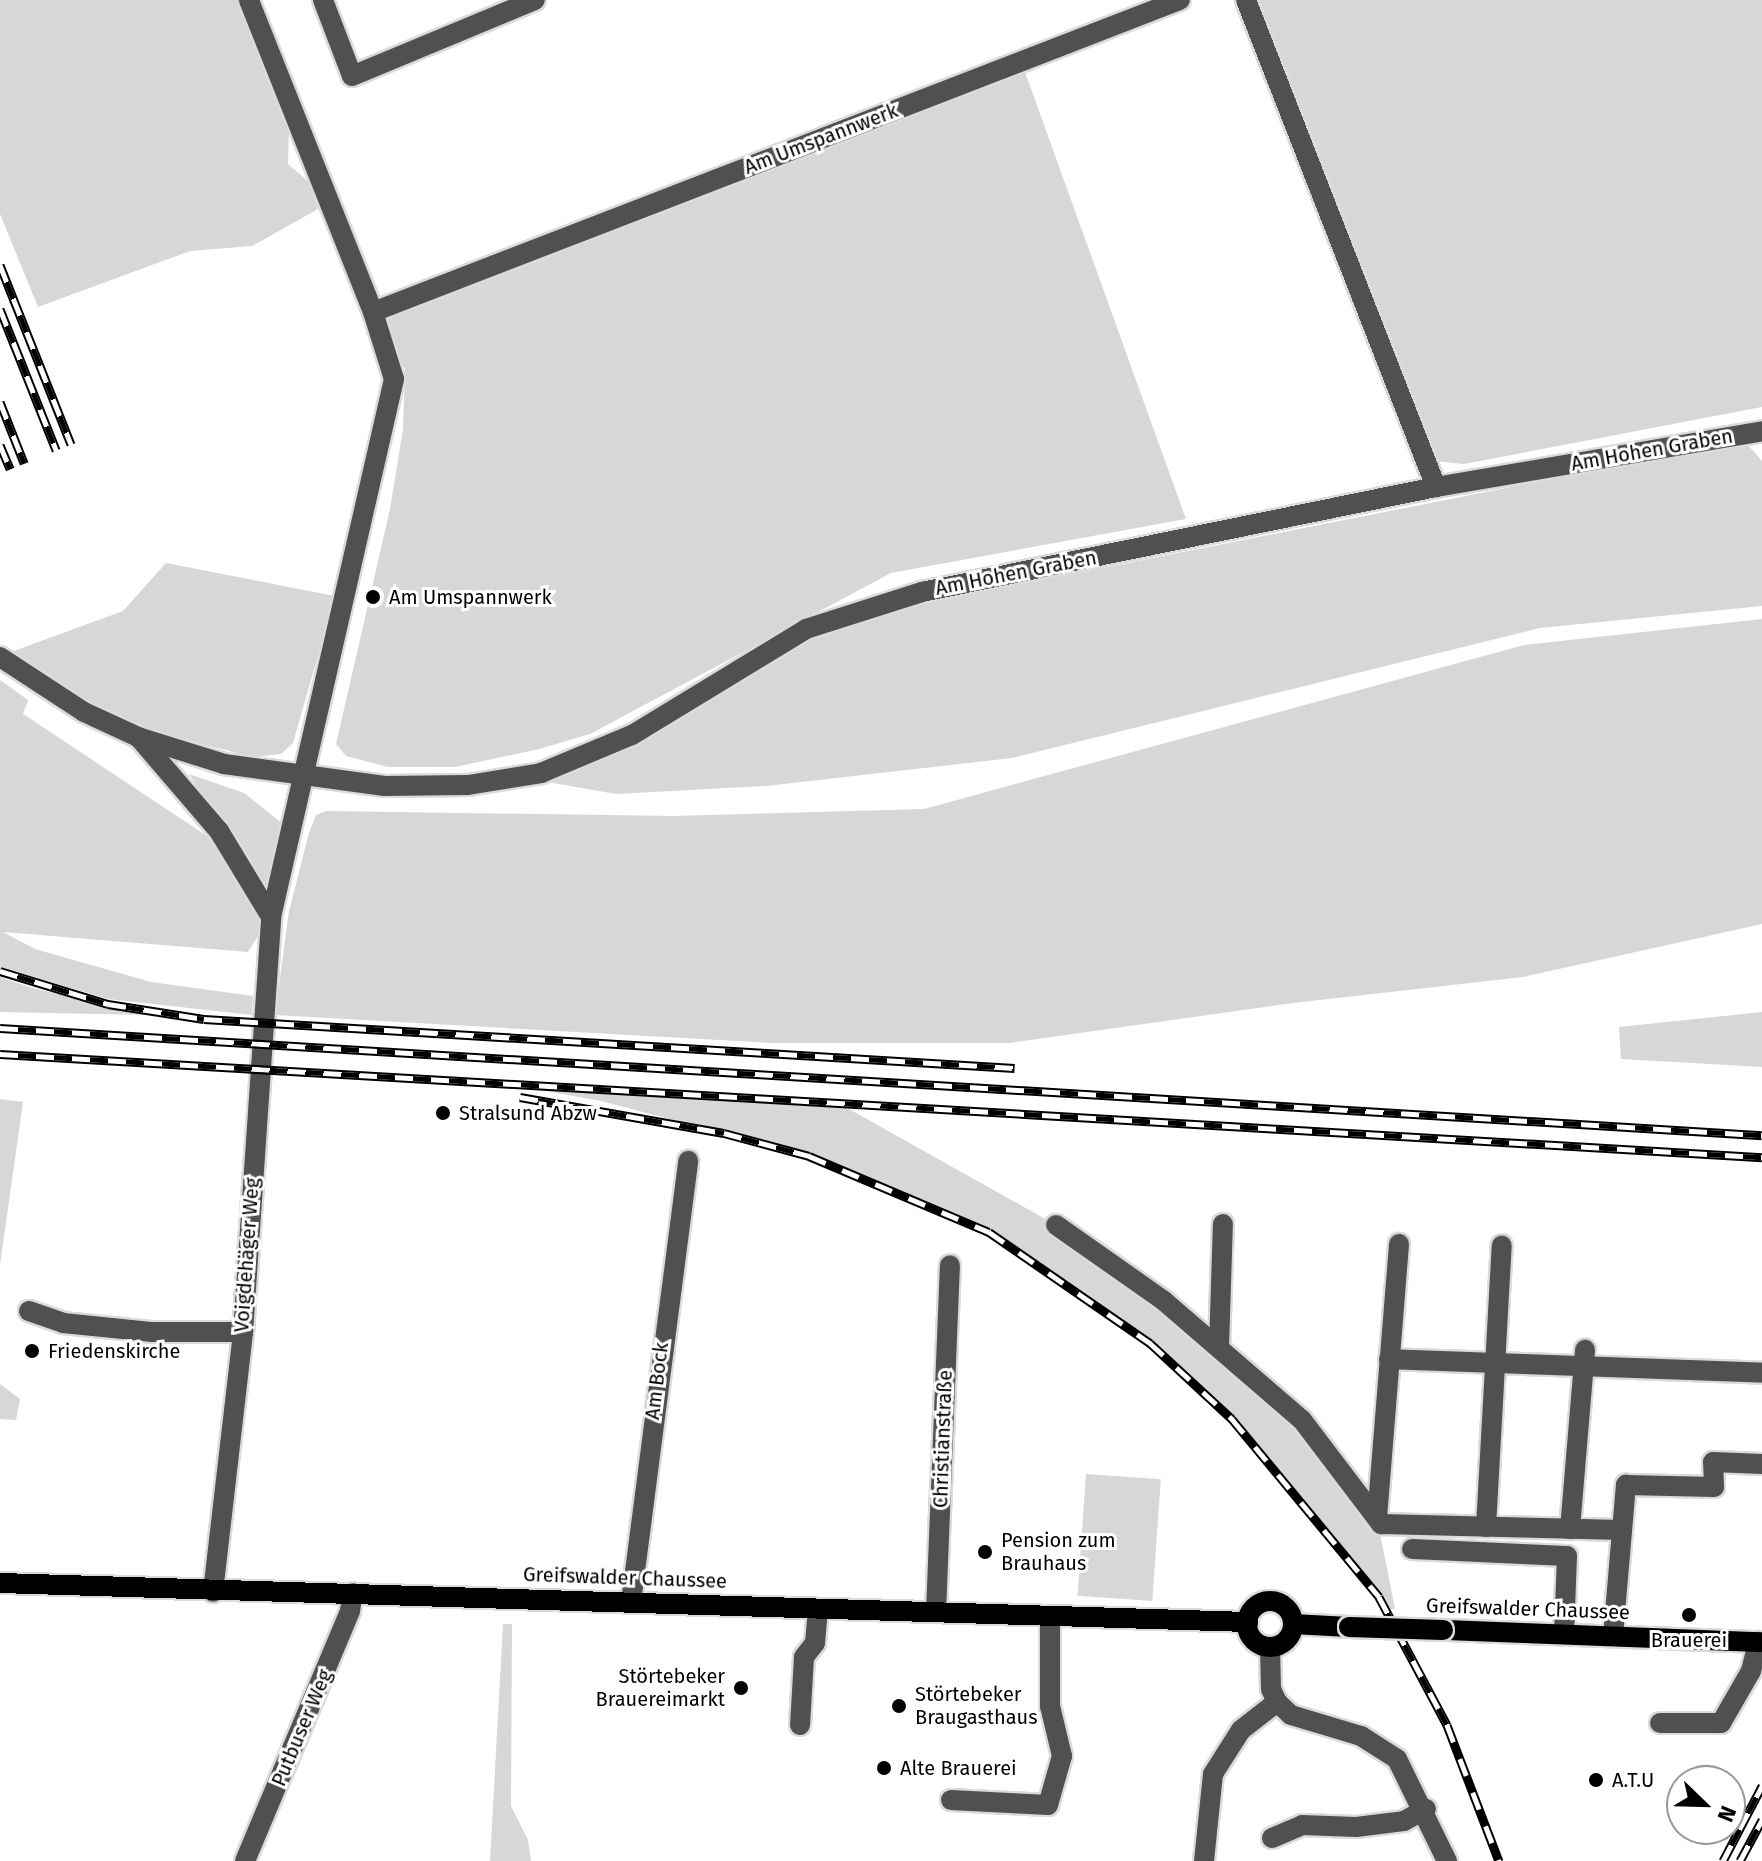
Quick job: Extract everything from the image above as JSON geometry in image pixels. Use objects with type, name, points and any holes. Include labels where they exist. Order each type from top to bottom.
[{"type":"main road","name":"Greifswalder Chaussee","points":[[0,1583],[1248,1622]]},
{"type":"main road","points":[[1268,1601],[1282,1604],[1293,1624],[1288,1637],[1270,1647],[1251,1636],[1248,1622],[1254,1608],[1268,1601]]},
{"type":"main road","name":"Greifswalder Chaussee","points":[[1293,1624],[1760,1642]]},
{"type":"street","points":[[0,657],[84,712],[138,737],[224,764],[304,778],[394,379],[373,312],[249,0]]},
{"type":"street","points":[[323,0],[352,76],[535,0]]},
{"type":"street","name":"Am Umspannwerk","points":[[373,312],[1180,0]]},
{"type":"street","points":[[1246,0],[1436,487]]},
{"type":"street","name":"Am Hohen Graben","points":[[304,778],[468,785],[541,773],[632,735],[806,629],[922,592],[1436,487],[1761,433]]},
{"type":"street","points":[[138,737],[219,831],[271,917]]},
{"type":"street","name":"Voigdehäger Weg","points":[[213,1592],[243,1332],[271,917],[304,778]]},
{"type":"street","name":"Am Bock","points":[[631,1602],[688,1161]]},
{"type":"street","points":[[1219,1348],[1223,1224]]},
{"type":"street","points":[[1056,1225],[1164,1301],[1302,1420],[1381,1524],[1622,1530]]},
{"type":"street","points":[[1377,1518],[1399,1244]]},
{"type":"street","points":[[1486,1527],[1502,1245]]},
{"type":"street","name":"Christianstraße","points":[[936,1612],[950,1265]]},
{"type":"street","points":[[29,1311],[63,1323],[136,1331],[243,1332]]},
{"type":"street","points":[[1389,1359],[1496,1367],[1584,1360],[1762,1373]]},
{"type":"street","points":[[1570,1529],[1584,1360]]},
{"type":"street","points":[[1613,1636],[1626,1485],[1714,1487],[1713,1462],[1762,1464]]},
{"type":"street","points":[[1412,1549],[1567,1556],[1564,1634]]},
{"type":"street","name":"Putbuser Weg","points":[[245,1861],[350,1611],[353,1593]]},
{"type":"street","points":[[800,1725],[804,1657],[815,1643],[818,1609]]},
{"type":"street","points":[[951,1800],[1048,1805],[1062,1756],[1050,1706],[1050,1616]]},
{"type":"street","points":[[1660,1723],[1721,1723],[1751,1671],[1760,1642]]},
{"type":"street","points":[[1270,1647],[1271,1689],[1277,1702],[1291,1715],[1383,1747],[1410,1778],[1447,1861]]},
{"type":"street","points":[[1204,1861],[1213,1774],[1241,1730],[1277,1702]]},
{"type":"street","points":[[1272,1838],[1302,1825],[1356,1827],[1404,1821],[1426,1809]]},
{"type":"shaded area","points":[[0,0],[240,0],[289,126],[288,164],[309,182],[318,209],[252,246],[190,251],[38,307],[0,214]]},
{"type":"shaded area","points":[[1247,0],[1762,0],[1762,407],[1464,464],[1434,461]]},
{"type":"shaded area","points":[[1021,61],[1186,519],[891,573],[590,734],[539,749],[455,767],[388,767],[346,756],[336,744],[390,509],[403,429],[405,369],[373,312]]},
{"type":"shaded area","points":[[1733,443],[1746,443],[1762,461],[1762,606],[1540,628],[1012,758],[766,786],[616,794],[547,782],[645,740],[764,663],[826,632],[895,609]]},
{"type":"shaded area","points":[[166,563],[335,596],[293,743],[281,754],[253,757],[159,733],[64,690],[11,652],[123,611]]},
{"type":"shaded area","points":[[1762,619],[1762,924],[1523,977],[1293,1003],[1009,1043],[772,1043],[275,1015],[289,911],[309,833],[316,815],[326,811],[673,816],[924,809],[1524,645]]},
{"type":"shaded area","points":[[0,680],[28,700],[23,714],[210,838],[239,876],[261,920],[261,931],[248,952],[3,932],[35,949],[151,982],[253,996],[252,1015],[108,999],[0,967]]},
{"type":"shaded area","points":[[189,774],[244,793],[283,824],[269,886],[263,889]]},
{"type":"shaded area","points":[[0,977],[33,988],[147,1015],[0,1012]]},
{"type":"shaded area","points":[[1762,1012],[1762,1067],[1621,1059],[1619,1027]]},
{"type":"shaded area","points":[[524,1087],[840,1104],[1056,1225],[1302,1420],[1377,1518],[1395,1609],[1388,1609],[1232,1419],[1150,1343],[989,1232],[809,1156],[601,1101]]},
{"type":"shaded area","points":[[0,1099],[23,1102],[0,1265]]},
{"type":"shaded area","points":[[0,1384],[20,1399],[16,1420],[0,1419]]},
{"type":"shaded area","points":[[1086,1474],[1161,1479],[1152,1601],[1077,1596]]},
{"type":"shaded area","points":[[503,1624],[512,1624],[511,1806],[528,1840],[531,1861],[490,1861]]},
{"type":"railway","points":[[0,265],[71,444]]},
{"type":"railway","points":[[0,309],[56,450]]},
{"type":"railway","points":[[0,402],[24,463]]},
{"type":"railway","points":[[0,445],[10,469]]},
{"type":"railway","points":[[0,971],[108,1004],[204,1019],[1015,1068]]},
{"type":"railway","points":[[0,1028],[1762,1135]]},
{"type":"railway","points":[[0,1054],[1762,1157]]},
{"type":"railway","points":[[520,1097],[724,1133],[809,1156],[989,1232],[1150,1343],[1232,1419],[1379,1597],[1447,1725],[1499,1861]]},
{"type":"railway","points":[[1723,1861],[1762,1786]]},
{"type":"railway","points":[[1740,1861],[1762,1820]]},
{"type":"place","name":"Am Umspannwerk","points":[[373,597]]},
{"type":"place","name":"Stralsund Abzw","points":[[443,1113]]},
{"type":"place","name":"Friedenskirche","points":[[32,1351]]},
{"type":"place","name":"Pension zum Brauhaus","points":[[985,1552]]},
{"type":"place","name":"Brauerei","points":[[1689,1615]]},
{"type":"place","name":"Störtebeker Brauereimarkt","points":[[741,1688]]},
{"type":"place","name":"Störtebeker Braugasthaus","points":[[899,1706]]},
{"type":"place","name":"Alte Brauerei","points":[[884,1768]]},
{"type":"place","name":"A.T.U","points":[[1596,1780]]}]
